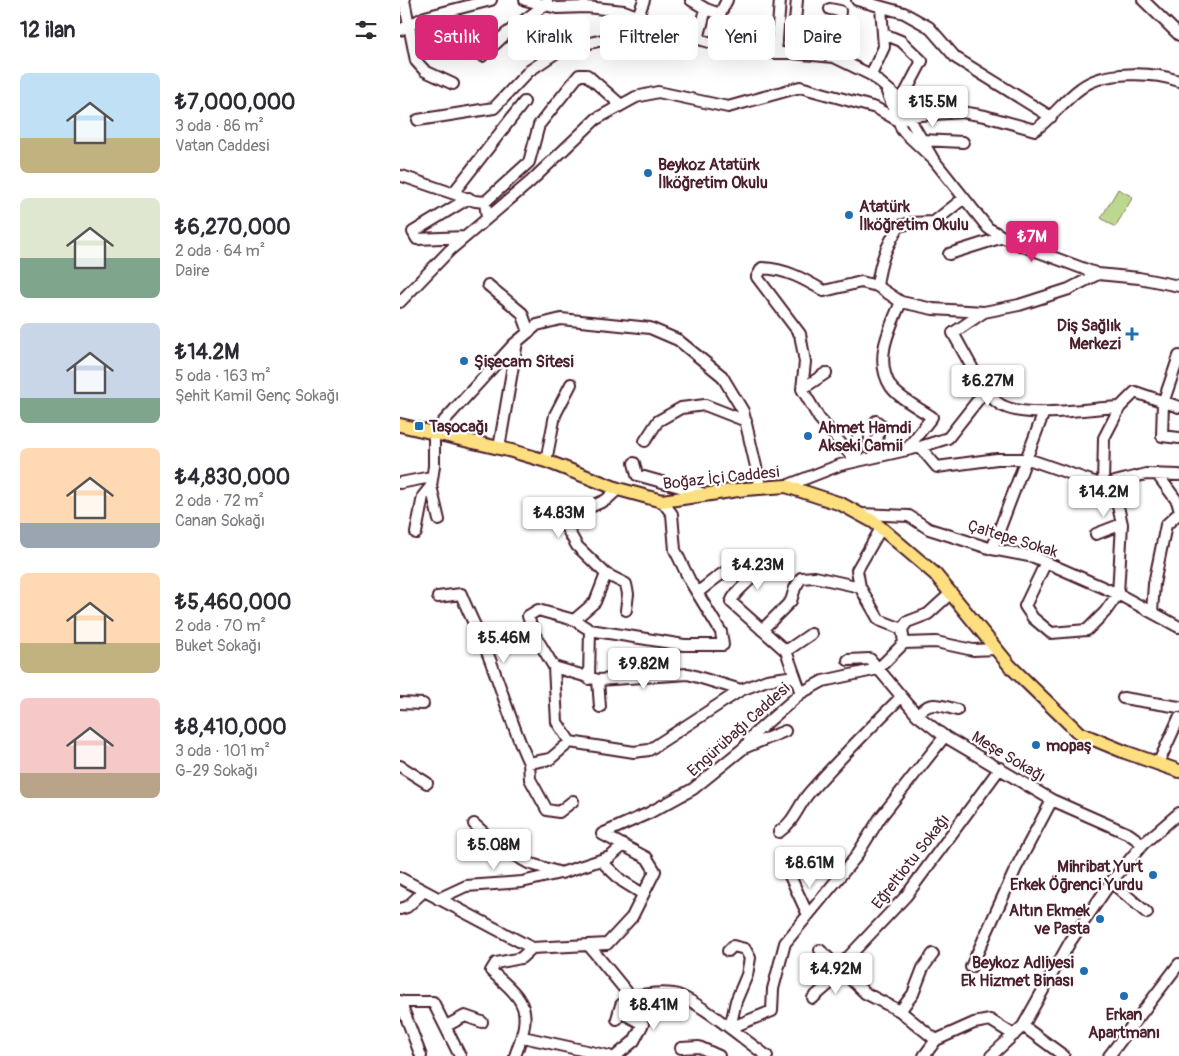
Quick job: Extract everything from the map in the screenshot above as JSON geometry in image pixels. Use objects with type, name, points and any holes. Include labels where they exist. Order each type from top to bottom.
[{"type":"main road","name":"Boğaz İçi Caddesi","points":[[400,425],[500,448],[546,461],[618,489],[662,501],[786,486],[841,504],[874,522],[880,530],[935,574],[996,649],[1058,715],[1078,733],[1158,764]]},
{"type":"main road","points":[[1158,764],[1179,771]]},
{"type":"main road","points":[[1158,764],[1179,778]]},
{"type":"street","points":[[404,0],[404,28],[416,61],[425,71],[453,84]]},
{"type":"street","points":[[404,28],[425,17],[469,3],[491,0]]},
{"type":"street","points":[[525,0],[547,2],[557,8],[586,7],[624,11],[635,15]]},
{"type":"street","points":[[638,15],[644,0]]},
{"type":"street","points":[[691,0],[706,9],[720,14],[726,0]]},
{"type":"street","points":[[776,53],[780,0]]},
{"type":"street","points":[[796,15],[797,0]]},
{"type":"street","points":[[857,0],[904,13],[929,27],[956,58],[1051,118]]},
{"type":"street","points":[[1143,0],[1179,35]]},
{"type":"street","points":[[498,41],[547,2]]},
{"type":"street","points":[[871,75],[884,47],[881,7]]},
{"type":"street","points":[[706,9],[698,39],[747,53],[785,53]]},
{"type":"street","points":[[830,10],[840,11],[839,15]]},
{"type":"street","points":[[884,34],[901,41],[922,61],[897,120]]},
{"type":"street","points":[[418,120],[494,108],[529,71],[560,50],[600,41]]},
{"type":"street","points":[[840,60],[871,75],[886,88],[903,108],[933,159],[988,228],[1012,242],[1098,274],[1139,278],[1179,286]]},
{"type":"street","points":[[484,202],[529,162],[539,125],[579,75],[587,75],[621,105]]},
{"type":"street","points":[[876,108],[962,112],[1035,130],[1051,118],[1082,86],[1113,75],[1162,75],[1179,82]]},
{"type":"street","points":[[400,302],[464,237],[530,182],[596,119],[636,97],[658,92],[728,107],[800,87],[876,108],[897,120],[902,130],[933,159]]},
{"type":"street","points":[[454,192],[524,102]]},
{"type":"street","points":[[922,140],[963,142]]},
{"type":"street","points":[[402,176],[484,202]]},
{"type":"street","points":[[464,237],[417,239],[414,232],[469,198]]},
{"type":"street","points":[[877,286],[884,250],[899,226],[912,222],[934,222],[964,198]]},
{"type":"street","points":[[484,202],[487,218]]},
{"type":"street","points":[[949,254],[1003,237]]},
{"type":"street","points":[[856,461],[819,418],[802,389],[804,362],[800,334],[757,277],[758,272],[762,268],[774,269],[799,276],[824,292],[861,282],[877,286],[901,302],[933,309],[984,312],[1019,305],[1069,289],[1098,274]]},
{"type":"street","points":[[488,285],[522,313],[529,332]]},
{"type":"street","points":[[901,302],[886,337],[883,364],[892,387],[932,417],[906,450]]},
{"type":"street","points":[[984,312],[953,333],[985,391],[1002,406],[1018,411],[1044,412],[1120,408]]},
{"type":"street","points":[[440,520],[431,481],[434,432],[517,342],[537,325],[561,318],[650,328],[678,340],[722,376],[744,411],[761,488]]},
{"type":"street","points":[[500,448],[517,342]]},
{"type":"street","points":[[1179,356],[1162,403],[1162,436],[1179,438]]},
{"type":"street","points":[[802,389],[826,373]]},
{"type":"street","points":[[546,461],[555,415],[571,384]]},
{"type":"street","points":[[786,486],[856,461],[920,447],[948,438],[985,391]]},
{"type":"street","points":[[1103,485],[1104,438],[1120,408],[1135,392],[1162,403],[1179,407]]},
{"type":"street","points":[[645,441],[658,420],[681,408],[705,405],[746,421]]},
{"type":"street","points":[[992,550],[1028,460],[1044,412]]},
{"type":"street","points":[[874,457],[880,424],[876,421]]},
{"type":"street","points":[[856,461],[858,436]]},
{"type":"street","points":[[920,447],[936,467],[997,459],[1028,460],[1103,485],[1117,502],[1122,524],[1118,594],[1105,612],[1087,630],[1051,633],[1033,618],[1025,606],[1046,562]]},
{"type":"street","points":[[634,463],[637,476],[706,495]]},
{"type":"street","points":[[1103,485],[1146,474],[1179,474]]},
{"type":"street","points":[[1157,474],[1178,501],[1179,508]]},
{"type":"street","points":[[400,483],[431,481]]},
{"type":"street","points":[[416,533],[423,496],[431,481]]},
{"type":"street","points":[[618,489],[606,500],[572,514],[565,525],[578,546],[606,574],[626,584],[628,594],[626,610]]},
{"type":"street","points":[[570,742],[558,722],[554,667],[533,632],[528,616],[538,610],[574,620],[590,630],[684,645],[723,645],[721,632],[697,593],[675,550],[672,514],[662,501]]},
{"type":"street","points":[[1152,612],[1154,584],[1166,525],[1179,513]]},
{"type":"street","name":"Çaltepe Sokak","points":[[860,514],[909,516],[930,529],[992,550],[1034,557],[1118,594],[1179,627]]},
{"type":"street","points":[[1096,534],[1122,524]]},
{"type":"street","points":[[880,530],[858,570],[860,587],[879,620],[902,629]]},
{"type":"street","points":[[697,593],[730,567],[748,564],[757,565],[781,559]]},
{"type":"street","points":[[757,565],[755,575],[733,596],[731,602],[786,652],[801,693]]},
{"type":"street","points":[[574,620],[595,602],[606,574]]},
{"type":"street","points":[[762,630],[791,601],[795,588],[801,578],[814,577],[860,587]]},
{"type":"street","points":[[904,643],[902,629],[907,622],[928,614],[951,593]]},
{"type":"street","points":[[438,597],[461,594],[472,622],[485,647],[516,735],[529,763],[530,779],[547,810],[559,812],[573,801]]},
{"type":"street","points":[[590,630],[593,679],[600,707]]},
{"type":"street","points":[[786,652],[811,634]]},
{"type":"street","points":[[848,660],[870,659],[878,669],[904,643],[936,642],[973,650],[996,649]]},
{"type":"street","points":[[554,667],[593,679],[688,674],[741,690]]},
{"type":"street","name":"Engürübağı Caddesi","points":[[400,878],[422,892],[532,948],[590,947],[607,944],[632,916],[655,871],[646,858],[602,834],[649,813],[693,789],[745,747],[760,729],[801,693],[823,681],[878,669]]},
{"type":"street","name":"Meşe Sokağı","points":[[878,669],[900,698],[917,715],[945,736],[1052,800],[1129,834],[1143,844]]},
{"type":"street","points":[[529,763],[550,759],[570,742],[634,752],[649,750],[741,690],[767,680],[796,676]]},
{"type":"street","points":[[779,832],[788,826],[806,797],[835,764],[900,698]]},
{"type":"street","points":[[1123,698],[1179,707]]},
{"type":"street","points":[[400,703],[423,704]]},
{"type":"street","points":[[917,715],[923,708],[932,704],[957,710]]},
{"type":"street","points":[[1158,764],[1179,718]]},
{"type":"street","points":[[745,747],[785,731]]},
{"type":"street","points":[[730,1028],[772,1011],[773,989],[785,943],[854,858],[880,818],[945,736]]},
{"type":"street","points":[[400,766],[427,783]]},
{"type":"street","name":"Eğreltiotu Sokağı","points":[[813,998],[841,970],[906,896],[1000,768]]},
{"type":"street","points":[[970,967],[1016,868],[1052,800]]},
{"type":"street","points":[[991,1056],[1024,1026],[1070,942],[1110,882],[1143,844],[1179,813]]},
{"type":"street","points":[[474,824],[500,847],[528,863],[561,873]]},
{"type":"street","points":[[438,899],[466,886],[522,882],[561,873],[610,857],[624,845]]},
{"type":"street","points":[[601,860],[622,881],[643,894]]},
{"type":"street","points":[[789,874],[808,915]]},
{"type":"street","points":[[1110,882],[1147,912]]},
{"type":"street","points":[[400,909],[407,907],[422,892]]},
{"type":"street","points":[[728,951],[733,946],[739,947],[745,949],[750,958],[747,975],[736,1001],[730,1028]]},
{"type":"street","points":[[590,947],[631,997]]},
{"type":"street","points":[[515,1056],[523,1038],[526,1021],[522,1003],[491,971],[496,962],[522,958],[532,948]]},
{"type":"street","points":[[820,950],[865,993],[900,1011],[936,1040]]},
{"type":"street","points":[[900,1011],[914,994],[923,968],[933,954]]},
{"type":"street","points":[[1108,1056],[1179,964]]},
{"type":"street","points":[[616,1056],[634,1041],[643,1024],[618,1015],[621,1005],[631,997],[652,993],[675,994],[730,1028],[765,1056]]},
{"type":"street","points":[[421,1056],[400,1002],[434,1002],[460,1056]]},
{"type":"street","points":[[446,1026],[465,1016],[482,1022]]},
{"type":"street","points":[[924,1056],[936,1040],[974,1023],[990,1020],[1014,1035]]},
{"type":"street","points":[[1024,1026],[1064,1056]]},
{"type":"street","points":[[523,1038],[609,1056]]},
{"type":"street","points":[[681,1048],[699,1047],[719,1056]]},
{"type":"green space","points":[[1118,189],[1133,197],[1115,227],[1101,218]]},
{"type":"place","name":"Beykoz Atatürk İlköğretim Okulu","points":[[648,173]]},
{"type":"place","name":"Atatürk İlköğretim Okulu","points":[[849,215]]},
{"type":"place","name":"Diş Sağlık Merkezi","points":[[1132,334]]},
{"type":"place","name":"Şişecam Sitesi","points":[[464,361]]},
{"type":"place","name":"Taşocağı","points":[[419,426]]},
{"type":"place","name":"Ahmet Hamdi Akseki Camii","points":[[808,436]]},
{"type":"place","name":"mopaş","points":[[1036,745]]},
{"type":"place","name":"Mihribat Yurt Erkek Öḡrenci Yurdu","points":[[1153,875]]},
{"type":"place","name":"Altın Ekmek ve Pasta","points":[[1100,919]]},
{"type":"place","name":"Beykoz Adliyesi Ek Hizmet Binası","points":[[1084,971]]},
{"type":"place","name":"Erkan Apartmanı","points":[[1124,996]]}]
